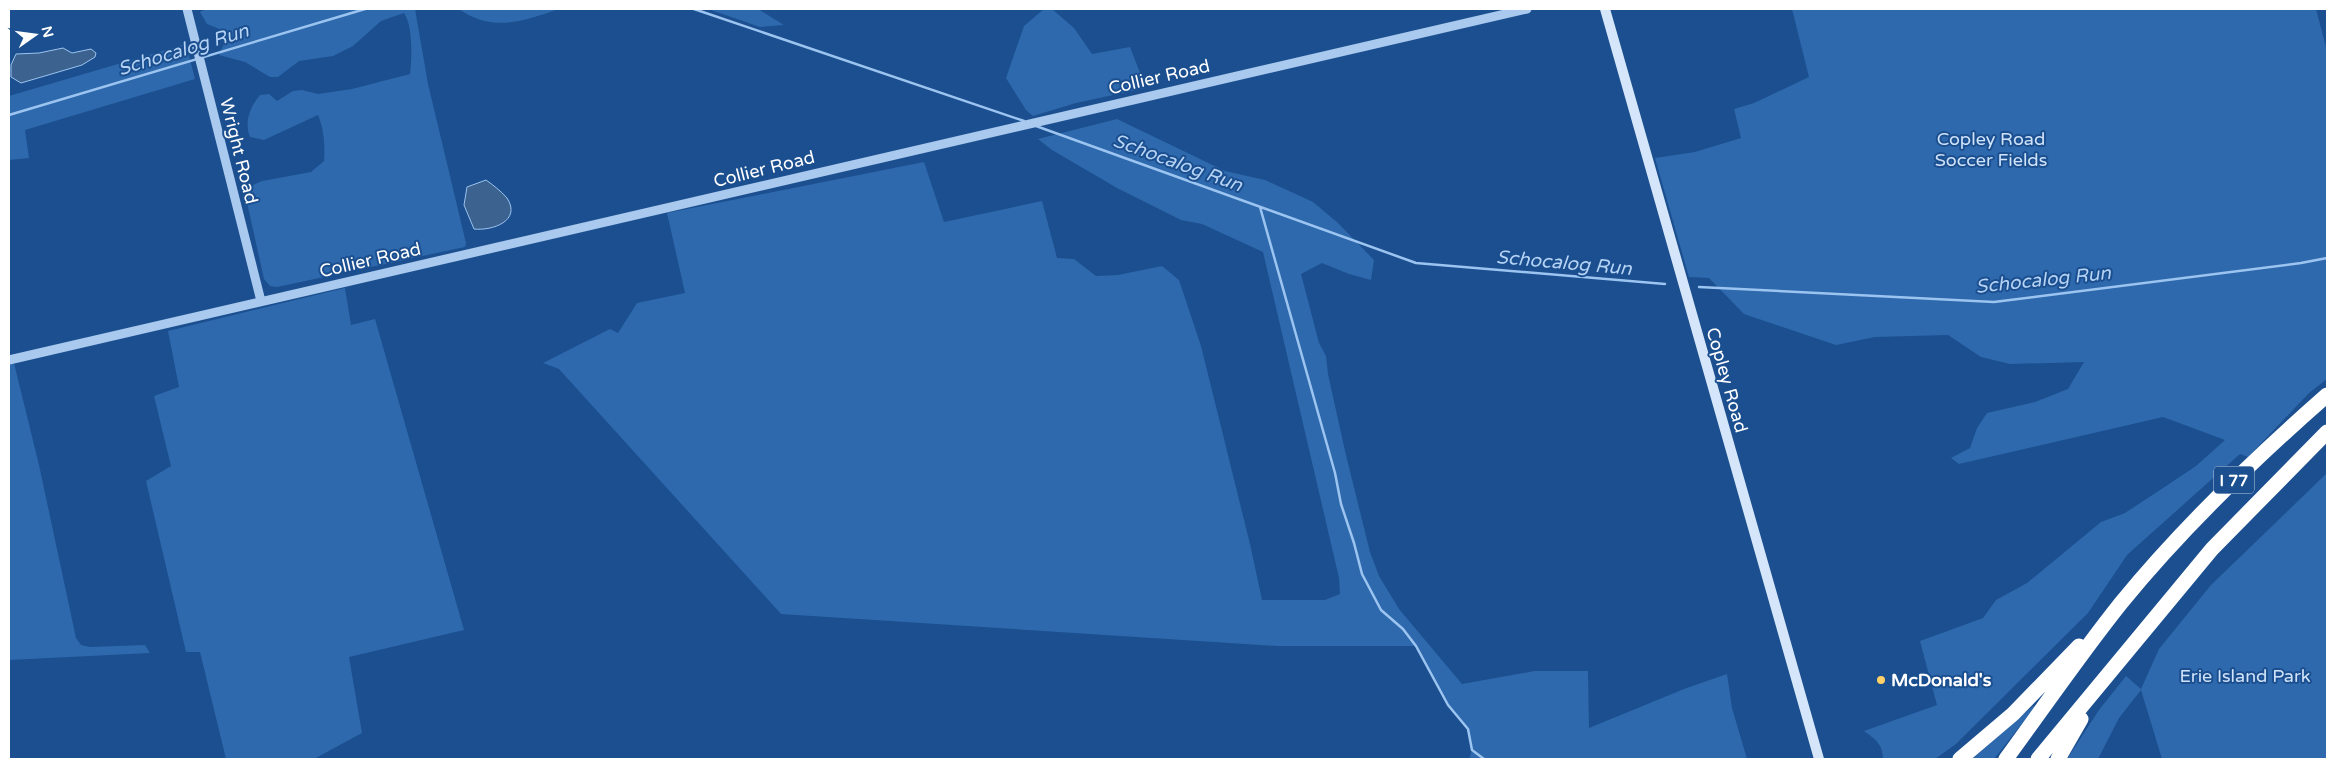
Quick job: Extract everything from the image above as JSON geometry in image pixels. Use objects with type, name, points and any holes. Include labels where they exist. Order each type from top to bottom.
[{"type":"highway","name":"I 77","points":[[2006,759],[2122,602],[2222,491],[2327,395]]},
{"type":"highway","name":"I 77","points":[[2038,759],[2212,549],[2327,432]]},
{"type":"highway","points":[[1960,759],[2013,714],[2122,602]]},
{"type":"highway","points":[[2058,759],[2075,728],[2168,603]]},
{"type":"main road","name":"Copley Road","points":[[1605,9],[1819,759]]},
{"type":"street","name":"Wright Road","points":[[187,9],[261,301]]},
{"type":"street","name":"Collier Road","points":[[9,360],[1527,9]]},
{"type":"green space","points":[[206,9],[415,9],[428,84],[466,243],[465,247],[277,287],[270,286],[264,279],[244,189],[262,181],[311,172],[324,161],[324,137],[318,115],[264,140],[250,137],[248,120],[253,105],[260,95],[269,94],[277,101],[293,91],[302,90],[318,94],[352,89],[410,74],[409,26],[404,13],[381,21],[353,46],[333,56],[299,61],[278,77],[270,77],[245,62],[219,55],[229,33],[207,24],[200,12]]},
{"type":"green space","points":[[459,9],[559,9],[521,21],[496,23],[484,21]]},
{"type":"green space","points":[[708,9],[758,9],[784,25],[760,27]]},
{"type":"green space","points":[[1044,9],[1052,9],[1074,28],[1092,54],[1130,47],[1146,88],[1076,103],[1033,116],[1026,110],[1006,78],[1024,26]]},
{"type":"green space","name":"Copley Road Soccer Fields","points":[[1792,9],[2316,9],[2327,51],[2327,379],[2309,393],[2248,457],[2240,454],[2127,555],[2088,613],[1956,744],[1935,759],[1883,759],[1880,746],[1875,739],[1864,731],[1937,705],[1920,641],[1983,618],[1996,600],[2027,583],[2101,522],[2125,513],[2154,494],[2196,466],[2225,440],[2163,417],[1959,464],[1951,458],[1970,448],[1977,428],[1987,413],[2035,402],[2068,389],[2084,362],[2010,364],[1981,357],[1948,335],[1875,337],[1836,345],[1744,314],[1709,278],[1689,277],[1655,158],[1695,152],[1741,138],[1734,109],[1754,103],[1809,77]]},
{"type":"green space","points":[[186,44],[195,79],[25,130],[29,158],[9,160],[9,96]]},
{"type":"green space","points":[[1117,119],[1225,171],[1265,180],[1313,202],[1338,223],[1374,260],[1371,280],[1349,274],[1322,263],[1301,274],[1319,343],[1326,356],[1328,374],[1345,451],[1370,552],[1379,576],[1399,609],[1462,684],[1535,671],[1588,671],[1589,728],[1684,689],[1727,674],[1732,708],[1747,759],[1469,759],[1472,750],[1468,729],[1448,705],[1416,646],[1277,646],[781,614],[559,369],[543,363],[610,329],[618,333],[637,303],[685,293],[667,213],[924,162],[944,222],[1042,201],[1057,258],[1074,259],[1096,276],[1118,275],[1162,266],[1179,280],[1201,346],[1262,600],[1325,600],[1340,594],[1339,578],[1263,252],[1202,224],[1181,220],[1117,188],[1052,150],[1038,139]]},
{"type":"green space","points":[[345,288],[351,325],[375,319],[464,630],[349,657],[362,733],[314,759],[226,759],[200,652],[186,652],[146,481],[171,466],[154,396],[179,387],[168,331]]},
{"type":"green space","points":[[13,359],[39,465],[76,638],[81,645],[90,647],[145,645],[150,653],[9,660],[9,360]]},
{"type":"green space","name":"Erie Island Park","points":[[2327,473],[2327,759],[2162,759],[2141,690],[2119,718],[2098,759],[2067,759],[2099,710],[2126,676],[2141,689],[2159,649],[2211,585]]},
{"type":"green space","points":[[2033,706],[2035,707],[1994,759],[1972,759]]},
{"type":"shaded area","points":[[63,48],[72,53],[91,49],[96,53],[95,57],[82,65],[21,83],[11,77],[11,65],[16,54],[39,53]]},
{"type":"shaded area","points":[[486,180],[507,198],[511,206],[511,213],[503,223],[489,228],[474,229],[464,205],[467,187]]},
{"type":"waterway","name":"Schocalog Run","points":[[9,115],[365,9]]},
{"type":"waterway","name":"Schocalog Run","points":[[694,9],[1024,121]]},
{"type":"waterway","name":"Schocalog Run","points":[[1036,126],[1416,263],[1665,284]]},
{"type":"waterway","points":[[1260,207],[1362,574],[1381,610],[1403,629],[1416,646],[1448,705],[1468,729],[1472,750],[1484,759]]},
{"type":"waterway","name":"Schocalog Run","points":[[1699,287],[1994,302],[2301,263],[2327,258]]},
{"type":"place","name":"McDonald's","points":[[1881,680]]}]
